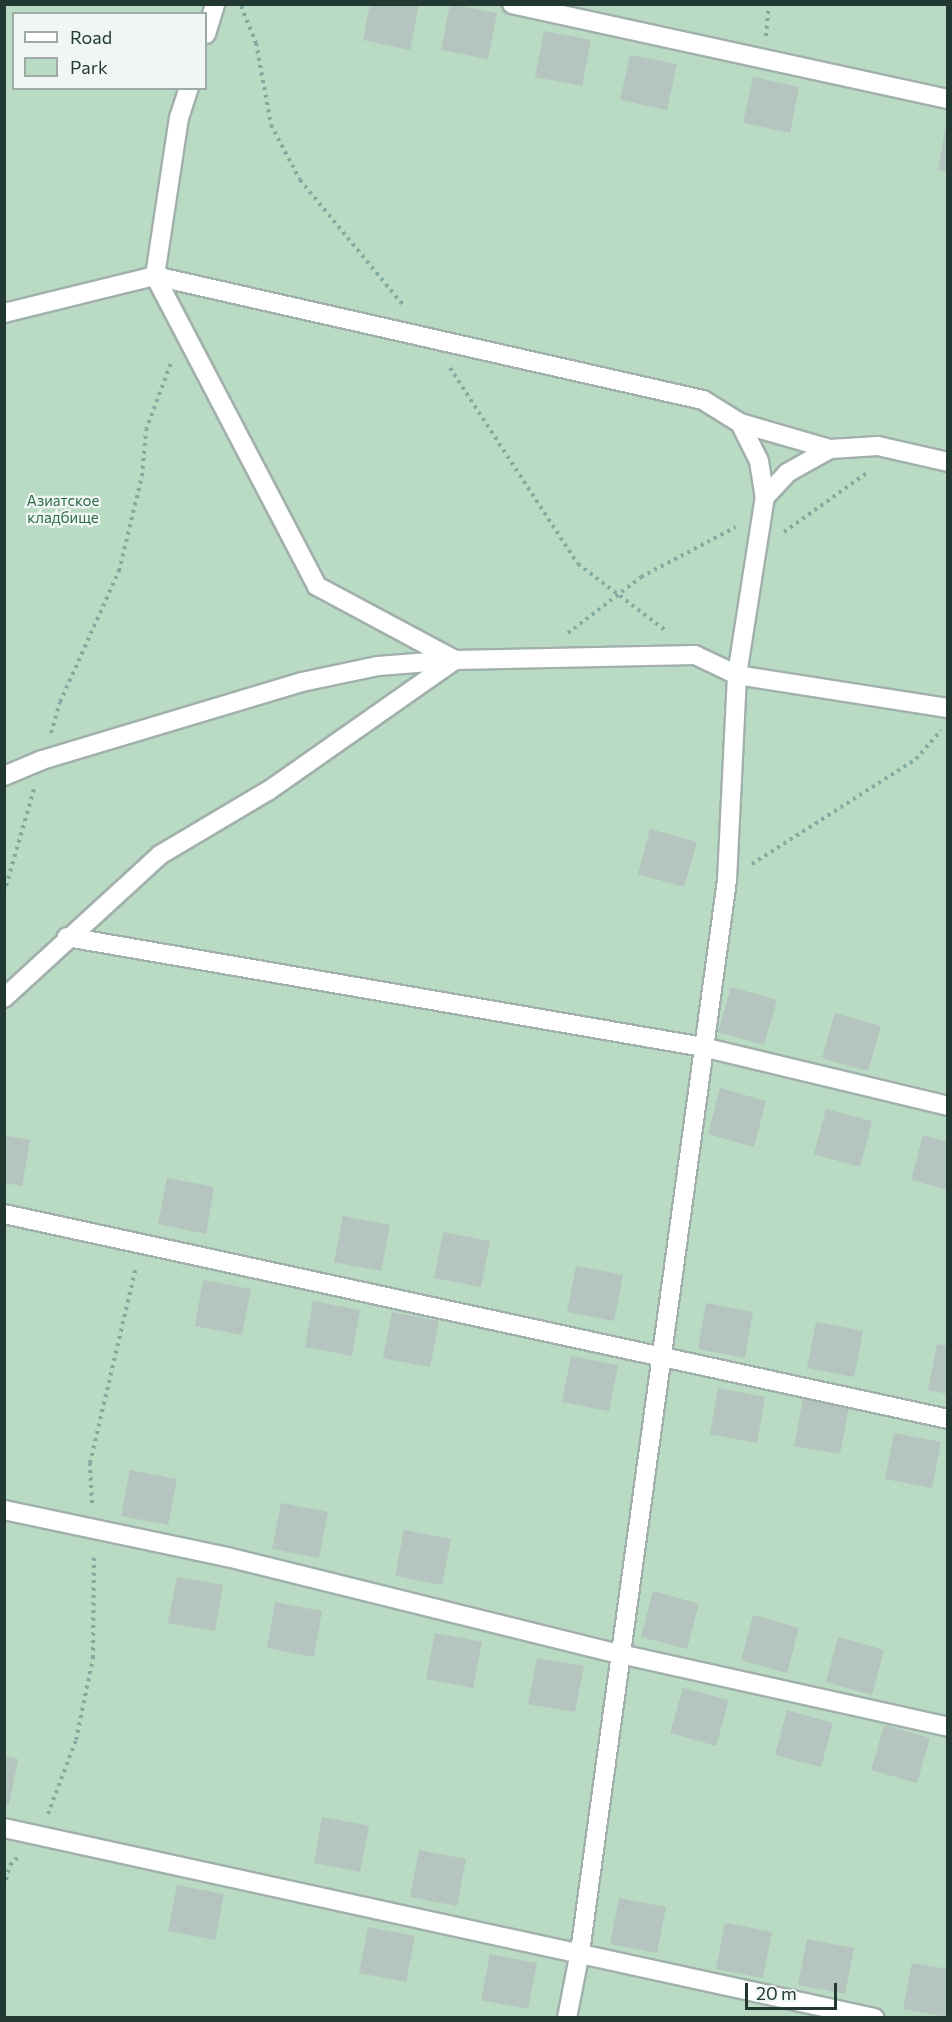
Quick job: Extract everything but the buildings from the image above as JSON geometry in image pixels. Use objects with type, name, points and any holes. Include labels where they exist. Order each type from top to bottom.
[{"type":"street","points":[[207,31],[215,4]]},
{"type":"street","points":[[512,4],[948,99]]},
{"type":"street","points":[[188,90],[179,118],[155,276],[317,586],[455,660]]},
{"type":"street","points":[[4,313],[155,276],[703,400],[740,423],[830,449],[878,446],[948,462]]},
{"type":"street","points":[[567,2018],[580,1952],[659,1355],[727,880],[737,675],[764,504],[759,461],[740,423]]},
{"type":"street","points":[[764,504],[788,473],[830,449]]},
{"type":"street","points":[[4,776],[42,760],[302,682],[378,666],[455,660],[695,656],[737,675],[948,708]]},
{"type":"street","points":[[4,998],[67,937],[160,855],[268,790],[455,660]]},
{"type":"street","points":[[67,937],[703,1047],[948,1106]]},
{"type":"street","points":[[4,1214],[948,1419]]},
{"type":"street","points":[[4,1510],[227,1557],[620,1654],[948,1727]]},
{"type":"street","points":[[4,1828],[874,2018]]},
{"type":"path","points":[[4,893],[60,702],[119,571],[142,476],[146,430],[183,328]]},
{"type":"path","points":[[757,550],[897,450]]},
{"type":"path","points":[[531,657],[641,577],[764,504]]},
{"type":"path","points":[[727,880],[916,759],[948,723]]},
{"type":"path","points":[[4,1887],[10,1865],[40,1836],[76,1740],[93,1658],[94,1529],[90,1463],[141,1243]]},
{"type":"green space","name":"Азиатское кладбище","points":[[5,5],[947,5],[947,2017],[5,2017]]}]
